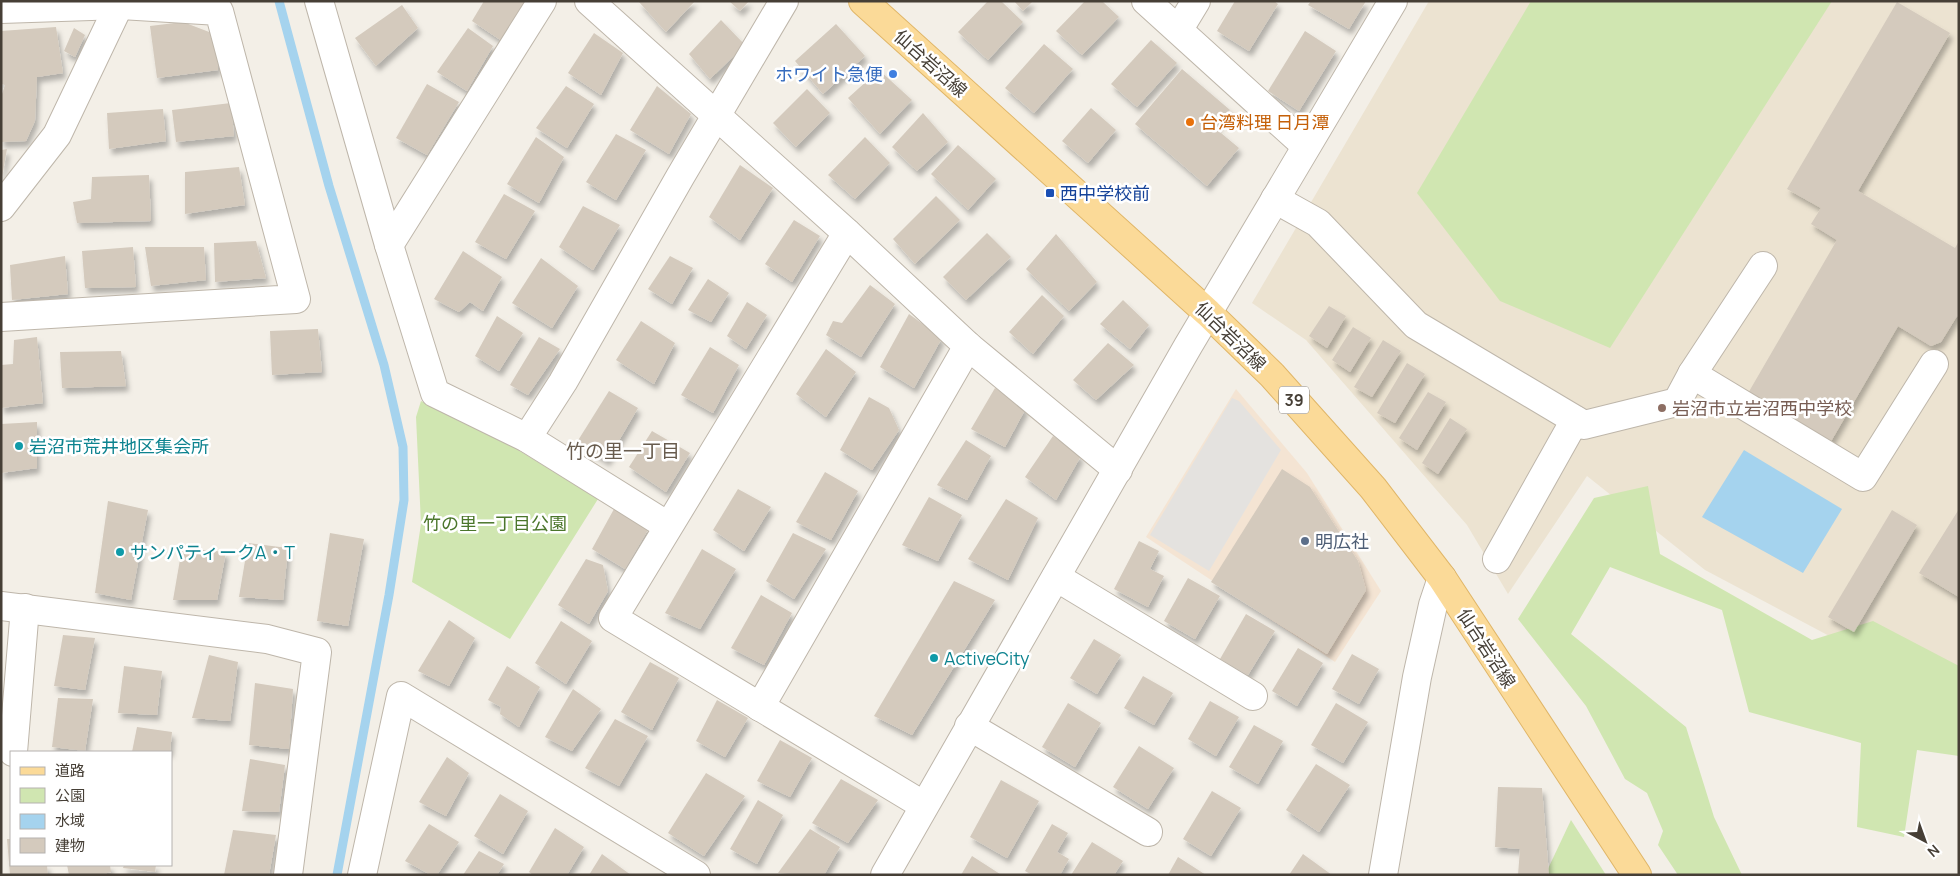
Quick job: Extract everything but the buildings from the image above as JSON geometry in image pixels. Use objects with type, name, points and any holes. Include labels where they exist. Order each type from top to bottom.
[{"type":"main road","name":"仙台岩沼線","points":[[863,1],[1208,313],[1272,375],[1373,488],[1442,578],[1637,875]]},
{"type":"street","points":[[318,1],[389,245],[435,393],[527,438],[668,526]]},
{"type":"street","points":[[389,245],[542,1]]},
{"type":"street","points":[[589,1],[847,233],[968,346],[1118,470]]},
{"type":"street","points":[[527,438],[563,382],[784,1]]},
{"type":"street","points":[[1146,1],[1306,146]]},
{"type":"street","points":[[1179,29],[1196,1]]},
{"type":"street","points":[[885,875],[923,805],[1208,313],[1393,1]]},
{"type":"street","points":[[1,9],[121,3],[219,11],[296,299],[1,317]]},
{"type":"street","points":[[1,208],[58,135],[121,3]]},
{"type":"street","points":[[1275,199],[1318,223],[1416,325],[1584,424],[1677,402],[1692,374],[1763,266]]},
{"type":"street","points":[[847,233],[614,618],[923,805]]},
{"type":"street","points":[[760,707],[968,346]]},
{"type":"street","points":[[1692,374],[1863,477],[1934,364]]},
{"type":"street","points":[[1497,560],[1575,420]]},
{"type":"street","points":[[1056,576],[1253,696]]},
{"type":"street","points":[[1383,875],[1417,677],[1433,605],[1442,578]]},
{"type":"street","points":[[14,751],[13,607],[267,639],[317,652],[288,875]]},
{"type":"street","points":[[362,875],[401,696],[696,875]]},
{"type":"street","points":[[969,726],[1148,832]]},
{"type":"shaded area","name":"岩沼市立岩沼西中学校","points":[[1429,1],[1959,1],[1959,686],[1869,657],[1705,570],[1587,476],[1508,594],[1467,525],[1306,340],[1252,303]]},
{"type":"shaded area","points":[[1236,389],[1307,473],[1381,591],[1335,662],[1146,537]]},
{"type":"shaded area","points":[[1232,398],[1239,401],[1281,450],[1209,571],[1150,535]]},
{"type":"green space","points":[[1531,1],[1832,1],[1610,348],[1500,301],[1417,193]]},
{"type":"green space","name":"竹の里一丁目公園","points":[[421,401],[487,431],[598,499],[510,639],[412,582],[421,524],[416,417]]},
{"type":"green space","points":[[1648,486],[1660,554],[1812,640],[1873,621],[1959,666],[1959,756],[1917,750],[1904,837],[1857,827],[1861,743],[1749,712],[1722,610],[1610,567],[1571,634],[1686,727],[1714,817],[1742,875],[1678,875],[1658,845],[1663,831],[1647,793],[1625,779],[1586,706],[1518,619],[1594,498]]},
{"type":"green space","points":[[1571,820],[1606,875],[1545,875]]},
{"type":"water","points":[[1744,450],[1842,509],[1803,573],[1702,517]]},
{"type":"waterway","points":[[279,1],[329,186],[384,365],[403,447],[404,500],[389,595],[337,875]]},
{"type":"place","name":"ホワイト急便","points":[[893,74]]},
{"type":"place","name":"台湾料理 日月潭","points":[[1190,122]]},
{"type":"place","name":"西中学校前","points":[[1050,193]]},
{"type":"place","name":"岩沼市立岩沼西中学校","points":[[1662,408]]},
{"type":"place","name":"岩沼市荒井地区集会所","points":[[19,446]]},
{"type":"place","name":"明広社","points":[[1305,541]]},
{"type":"place","name":"サンパティークA・T","points":[[120,552]]},
{"type":"place","name":"ActiveCity","points":[[934,658]]},
{"type":"district","name":"竹の里一丁目","points":[[623,451]]}]
